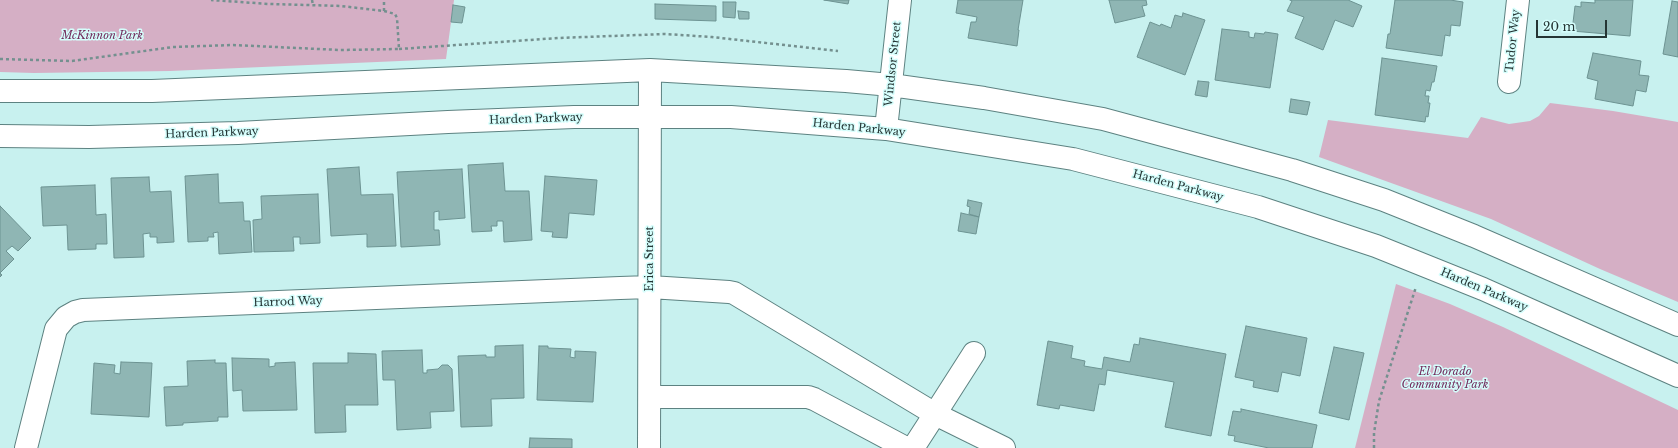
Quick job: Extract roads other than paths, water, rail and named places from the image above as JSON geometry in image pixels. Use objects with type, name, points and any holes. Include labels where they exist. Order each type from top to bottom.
[{"type":"street","name":"Windsor Street","points":[[886,129],[900,0]]},
{"type":"street","name":"Tudor Way","points":[[1509,82],[1518,0]]},
{"type":"street","points":[[0,91],[152,91],[650,70],[891,85],[984,98],[1103,119],[1292,170],[1384,200],[1474,236],[1678,325]]},
{"type":"street","name":"Erica Street","points":[[649,448],[650,70]]},
{"type":"street","name":"Harden Parkway","points":[[0,136],[105,137],[238,133],[511,120],[650,116],[731,117],[886,129],[1073,159],[1258,207],[1376,246],[1483,289],[1678,376]]},
{"type":"street","name":"Harrod Way","points":[[26,448],[56,329],[66,317],[75,312],[110,309],[650,287],[734,293],[935,414],[1004,448]]},
{"type":"street","points":[[913,448],[974,353]]},
{"type":"street","points":[[650,396],[808,397],[906,448]]},
{"type":"park label","name":"McKinnon Park","points":[[102,36]]},
{"type":"park label","name":"El Dorado Community Park","points":[[1445,378]]}]
